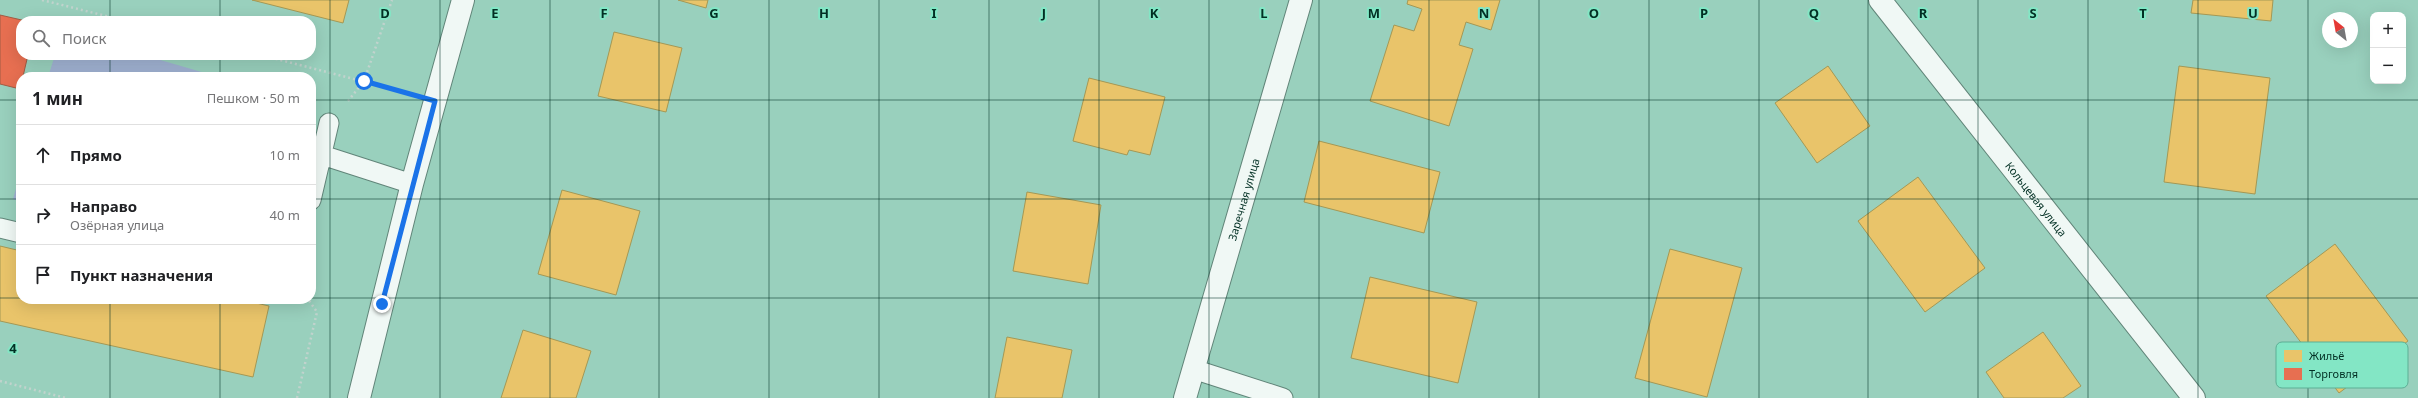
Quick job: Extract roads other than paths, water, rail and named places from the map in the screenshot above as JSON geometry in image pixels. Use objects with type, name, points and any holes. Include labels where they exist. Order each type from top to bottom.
[{"type":"street","points":[[359,398],[412,184],[463,0]]},
{"type":"street","name":"Заречная улица","points":[[1185,398],[1301,0]]},
{"type":"street","name":"Кольцевая улица","points":[[1880,0],[2194,398]]},
{"type":"lane","points":[[316,180],[329,123]]},
{"type":"lane","points":[[322,155],[412,184]]},
{"type":"lane","points":[[0,228],[16,232]]},
{"type":"lane","points":[[1193,369],[1283,398]]}]
